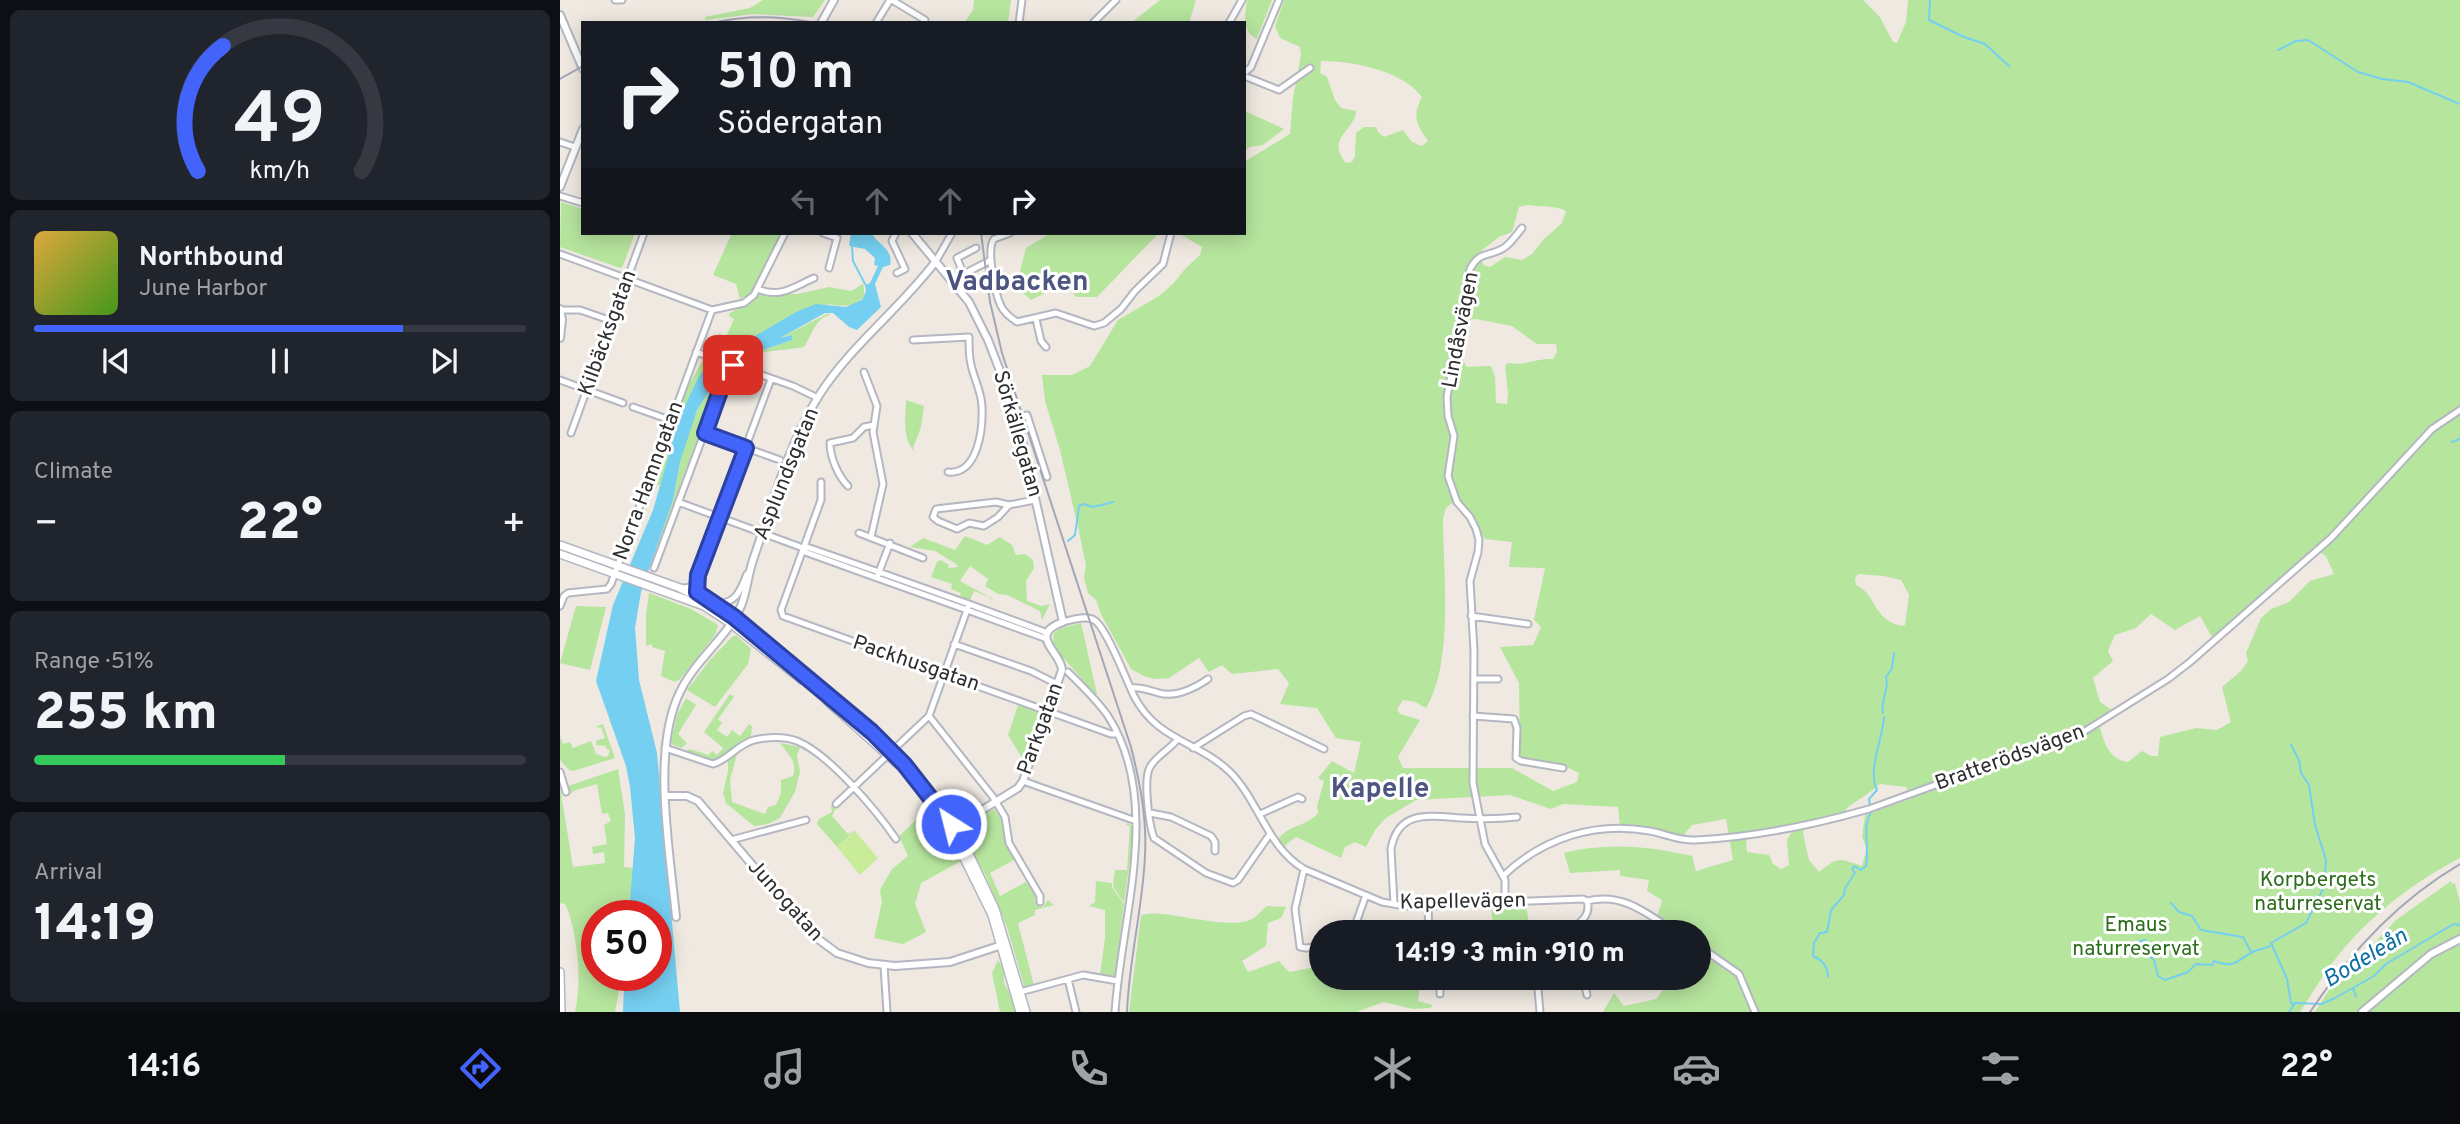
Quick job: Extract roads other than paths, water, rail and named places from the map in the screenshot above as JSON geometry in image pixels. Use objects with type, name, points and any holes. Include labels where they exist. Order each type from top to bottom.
[{"type":"main road","points":[[560,545],[626,573],[680,588],[716,604],[890,753],[952,828],[986,888],[1026,1012]]},
{"type":"main road","points":[[560,554],[617,569]]},
{"type":"main road","points":[[647,580],[732,620]]},
{"type":"main road","points":[[1004,944],[1020,1012]]},
{"type":"main road","points":[[560,972],[561,1012]]},
{"type":"street","points":[[615,0],[622,0]]},
{"type":"street","points":[[822,21],[834,0]]},
{"type":"street","points":[[877,21],[891,0],[925,20]]},
{"type":"street","points":[[1019,21],[1022,0]]},
{"type":"street","points":[[1230,21],[1242,0]]},
{"type":"street","points":[[1246,72],[1251,67],[1279,0]]},
{"type":"street","points":[[1095,21],[1112,1]]},
{"type":"street","points":[[560,15],[581,64]]},
{"type":"street","points":[[1246,75],[1279,90],[1310,68]]},
{"type":"street","points":[[560,187],[581,134]]},
{"type":"street","points":[[560,142],[575,147]]},
{"type":"street","points":[[561,196],[581,203]]},
{"type":"street","name":"Lindåsvägen","points":[[1505,903],[1505,880],[1485,844],[1478,818],[1472,774],[1474,679],[1470,581],[1479,540],[1476,529],[1457,502],[1448,476],[1454,436],[1448,416],[1448,386],[1461,329],[1470,269],[1482,255],[1506,247],[1522,228]]},
{"type":"street","name":"Kilbäcksgatan","points":[[571,433],[643,235]]},
{"type":"street","points":[[560,254],[712,310],[744,303],[758,289],[784,235]]},
{"type":"street","points":[[830,268],[837,238],[834,235]]},
{"type":"street","points":[[895,235],[892,241],[905,269],[897,273]]},
{"type":"street","name":"Sörkällegatan","points":[[914,235],[969,302],[1000,370],[1016,418],[1063,622]]},
{"type":"street","points":[[936,261],[952,235]]},
{"type":"street","points":[[1006,235],[992,241],[991,260],[997,297],[1004,311],[1017,322],[1056,313],[1094,326],[1104,323],[1121,309],[1163,264],[1170,235]]},
{"type":"street","points":[[963,274],[957,258],[976,248]]},
{"type":"street","points":[[952,280],[991,260]]},
{"type":"street","name":"Asplundsgatan","points":[[676,917],[666,796],[665,748],[670,716],[681,688],[732,620],[744,596],[753,562],[796,442],[818,398],[840,366],[916,287],[936,261]]},
{"type":"street","points":[[758,289],[780,293],[814,278]]},
{"type":"street","points":[[560,338],[560,310],[580,310],[612,321]]},
{"type":"street","name":"Norra Hamngatan","points":[[617,569],[712,310]]},
{"type":"street","points":[[1036,319],[1041,341],[1046,346]]},
{"type":"street","points":[[913,340],[969,337],[982,327]]},
{"type":"street","points":[[948,472],[960,471],[970,463],[980,435],[982,407],[970,361],[969,337]]},
{"type":"street","points":[[696,352],[818,398]]},
{"type":"street","points":[[654,568],[731,364]]},
{"type":"street","points":[[864,372],[877,406],[875,445],[883,484],[871,537]]},
{"type":"street","points":[[680,588],[691,587],[698,575],[771,379]]},
{"type":"street","points":[[560,380],[623,403]]},
{"type":"street","points":[[633,407],[670,420]]},
{"type":"street","name":"Bratterödsvägen","points":[[1503,876],[1551,841],[1580,832],[1611,829],[1647,831],[1677,839],[1700,840],[1785,829],[1869,809],[2085,732],[2190,662],[2331,538],[2431,429],[2460,410]]},
{"type":"street","points":[[1016,418],[1027,415],[1047,477]]},
{"type":"street","points":[[848,486],[841,477],[830,450],[830,443],[853,438],[864,427],[874,425]]},
{"type":"street","points":[[705,433],[780,460]]},
{"type":"street","points":[[803,548],[821,500],[821,482]]},
{"type":"street","points":[[1009,505],[998,517],[984,526],[969,523],[957,529],[933,516],[936,509],[996,502],[1009,505],[1035,500]]},
{"type":"street","points":[[678,502],[803,548],[805,552],[878,575],[1047,636],[1055,625],[1063,622]]},
{"type":"street","points":[[859,533],[923,558]]},
{"type":"street","points":[[878,575],[890,543]]},
{"type":"street","name":"Packhusgatan","points":[[803,548],[782,610],[783,616],[1047,712],[1117,734]]},
{"type":"street","name":"Asplundsgatan","points":[[716,604],[735,600],[753,562]]},
{"type":"street","points":[[560,606],[568,593],[607,589],[617,569]]},
{"type":"street","points":[[698,575],[696,589],[699,596]]},
{"type":"street","points":[[836,804],[929,716],[968,607]]},
{"type":"street","points":[[1471,616],[1528,624]]},
{"type":"street","name":"Kapellevägen","points":[[1063,622],[1090,619],[1099,624],[1131,688],[1149,717],[1177,740],[1211,757],[1230,772],[1287,858],[1304,869],[1394,904],[1428,906],[1583,899],[1587,901],[1606,898],[1626,902],[1656,920]]},
{"type":"street","name":"Parkgatan","points":[[952,828],[1018,788],[1023,781],[1063,666],[1049,649],[1047,636]]},
{"type":"street","points":[[954,644],[1031,671],[1057,684]]},
{"type":"street","points":[[1068,672],[1102,709],[1117,734],[1130,776],[1136,821],[1135,855],[1115,1012]]},
{"type":"street","points":[[1131,688],[1138,687],[1168,695],[1192,689],[1208,679]]},
{"type":"street","points":[[1474,679],[1498,679]]},
{"type":"street","points":[[1193,748],[1251,714],[1324,749]]},
{"type":"street","points":[[929,716],[996,802],[1006,821],[1009,843],[1040,896],[1040,902]]},
{"type":"street","points":[[1473,716],[1514,719],[1517,728],[1516,758],[1563,768]]},
{"type":"street","points":[[665,748],[710,764],[718,762],[748,742],[764,738],[785,738],[809,748],[829,763],[897,839]]},
{"type":"street","points":[[1177,740],[1154,761],[1148,771],[1147,791],[1154,838],[1206,873],[1230,883],[1238,880],[1270,834]]},
{"type":"street","points":[[560,772],[566,792]]},
{"type":"street","points":[[1023,781],[1136,821]]},
{"type":"street","name":"Junogatan","points":[[666,796],[687,796],[698,802],[810,933],[842,956],[884,966],[950,962],[1004,944]]},
{"type":"street","points":[[1260,814],[1298,797],[1302,799]]},
{"type":"street","points":[[1150,813],[1171,817],[1214,839],[1215,851]]},
{"type":"street","points":[[1394,904],[1391,849],[1392,840],[1402,825],[1422,816],[1517,817]]},
{"type":"street","points":[[732,840],[806,820]]},
{"type":"street","points":[[1304,869],[1295,909],[1300,947],[1309,948]]},
{"type":"street","points":[[1357,920],[1366,895]]},
{"type":"street","points":[[1581,920],[1588,914],[1587,901]]},
{"type":"street","points":[[1428,906],[1429,920]]},
{"type":"street","points":[[2362,1012],[2431,954],[2460,939]]},
{"type":"street","points":[[1711,954],[1739,974],[1755,1012]]},
{"type":"street","points":[[884,966],[887,1012]]},
{"type":"street","points":[[1020,992],[1092,975],[1118,981]]},
{"type":"street","points":[[1068,979],[1076,1012]]},
{"type":"street","points":[[1538,990],[1540,1012]]},
{"type":"street","points":[[1586,990],[1587,995]]},
{"type":"water","points":[[851,235],[873,235],[885,247],[891,260],[890,265],[883,267],[875,284],[881,307],[857,330],[849,327],[833,313],[825,313],[780,338],[792,335],[792,340],[732,361],[724,368],[697,410],[680,462],[673,500],[641,592],[635,628],[639,680],[657,753],[670,900],[630,900],[635,838],[630,787],[626,766],[596,681],[613,605],[653,510],[680,416],[698,378],[709,362],[722,353],[796,312],[816,304],[846,307],[862,300],[866,291],[865,285],[870,283],[878,266],[874,265],[875,258],[865,249],[849,246]]},
{"type":"water","points":[[672,922],[680,1012],[623,1012],[624,991],[672,991]]},
{"type":"waterway","points":[[1930,0],[1929,20],[1985,44],[2009,66]]},
{"type":"waterway","points":[[2278,50],[2296,41],[2308,40],[2358,72],[2382,79],[2408,82],[2460,104]]},
{"type":"waterway","points":[[852,247],[853,261],[865,284]]},
{"type":"waterway","points":[[2452,442],[2460,439]]},
{"type":"waterway","points":[[1068,541],[1075,535],[1079,506],[1083,504],[1093,507],[1113,502]]},
{"type":"waterway","points":[[1883,713],[1886,677],[1892,668],[1894,653]]},
{"type":"waterway","points":[[1870,805],[1869,799],[1877,790],[1874,774],[1884,717]]},
{"type":"waterway","points":[[2291,745],[2299,760],[2301,773],[2309,785],[2315,825],[2326,860],[2323,889],[2306,923],[2271,943],[2287,979],[2293,1004]]},
{"type":"waterway","points":[[1828,977],[1824,964],[1813,956],[1814,943],[1820,933],[1827,932],[1831,910],[1844,895],[1845,888],[1855,873],[1852,869],[1854,866],[1861,870],[1866,866],[1866,830],[1872,811]]},
{"type":"waterway","points":[[2171,903],[2179,912],[2192,916],[2201,930],[2243,937],[2251,952]]},
{"type":"waterway","name":"Bodeleån","points":[[2289,1012],[2295,1003],[2322,1004],[2335,998],[2445,929],[2454,924],[2460,925]]},
{"type":"waterway","points":[[2126,955],[2138,942],[2145,940],[2147,954],[2154,960],[2158,976],[2165,980],[2188,972],[2196,964],[2212,965],[2214,961],[2231,964],[2270,946]]},
{"type":"waterway","points":[[2353,988],[2356,997]]},
{"type":"railway","points":[[725,21],[764,17],[802,21]]},
{"type":"railway","points":[[560,79],[581,67]]},
{"type":"railway","points":[[981,235],[990,302],[1002,353],[1131,747],[1140,787],[1145,855],[1127,1012]]},
{"type":"railway","points":[[2310,1012],[2341,969],[2376,929],[2416,894],[2460,864]]},
{"type":"district","name":"Vadbacken","points":[[1017,283]]},
{"type":"district","name":"Kapelle","points":[[1380,790]]},
{"type":"park label","name":"Korpbergets naturreservat","points":[[2318,892]]},
{"type":"park label","name":"Emaus naturreservat","points":[[2136,937]]}]
